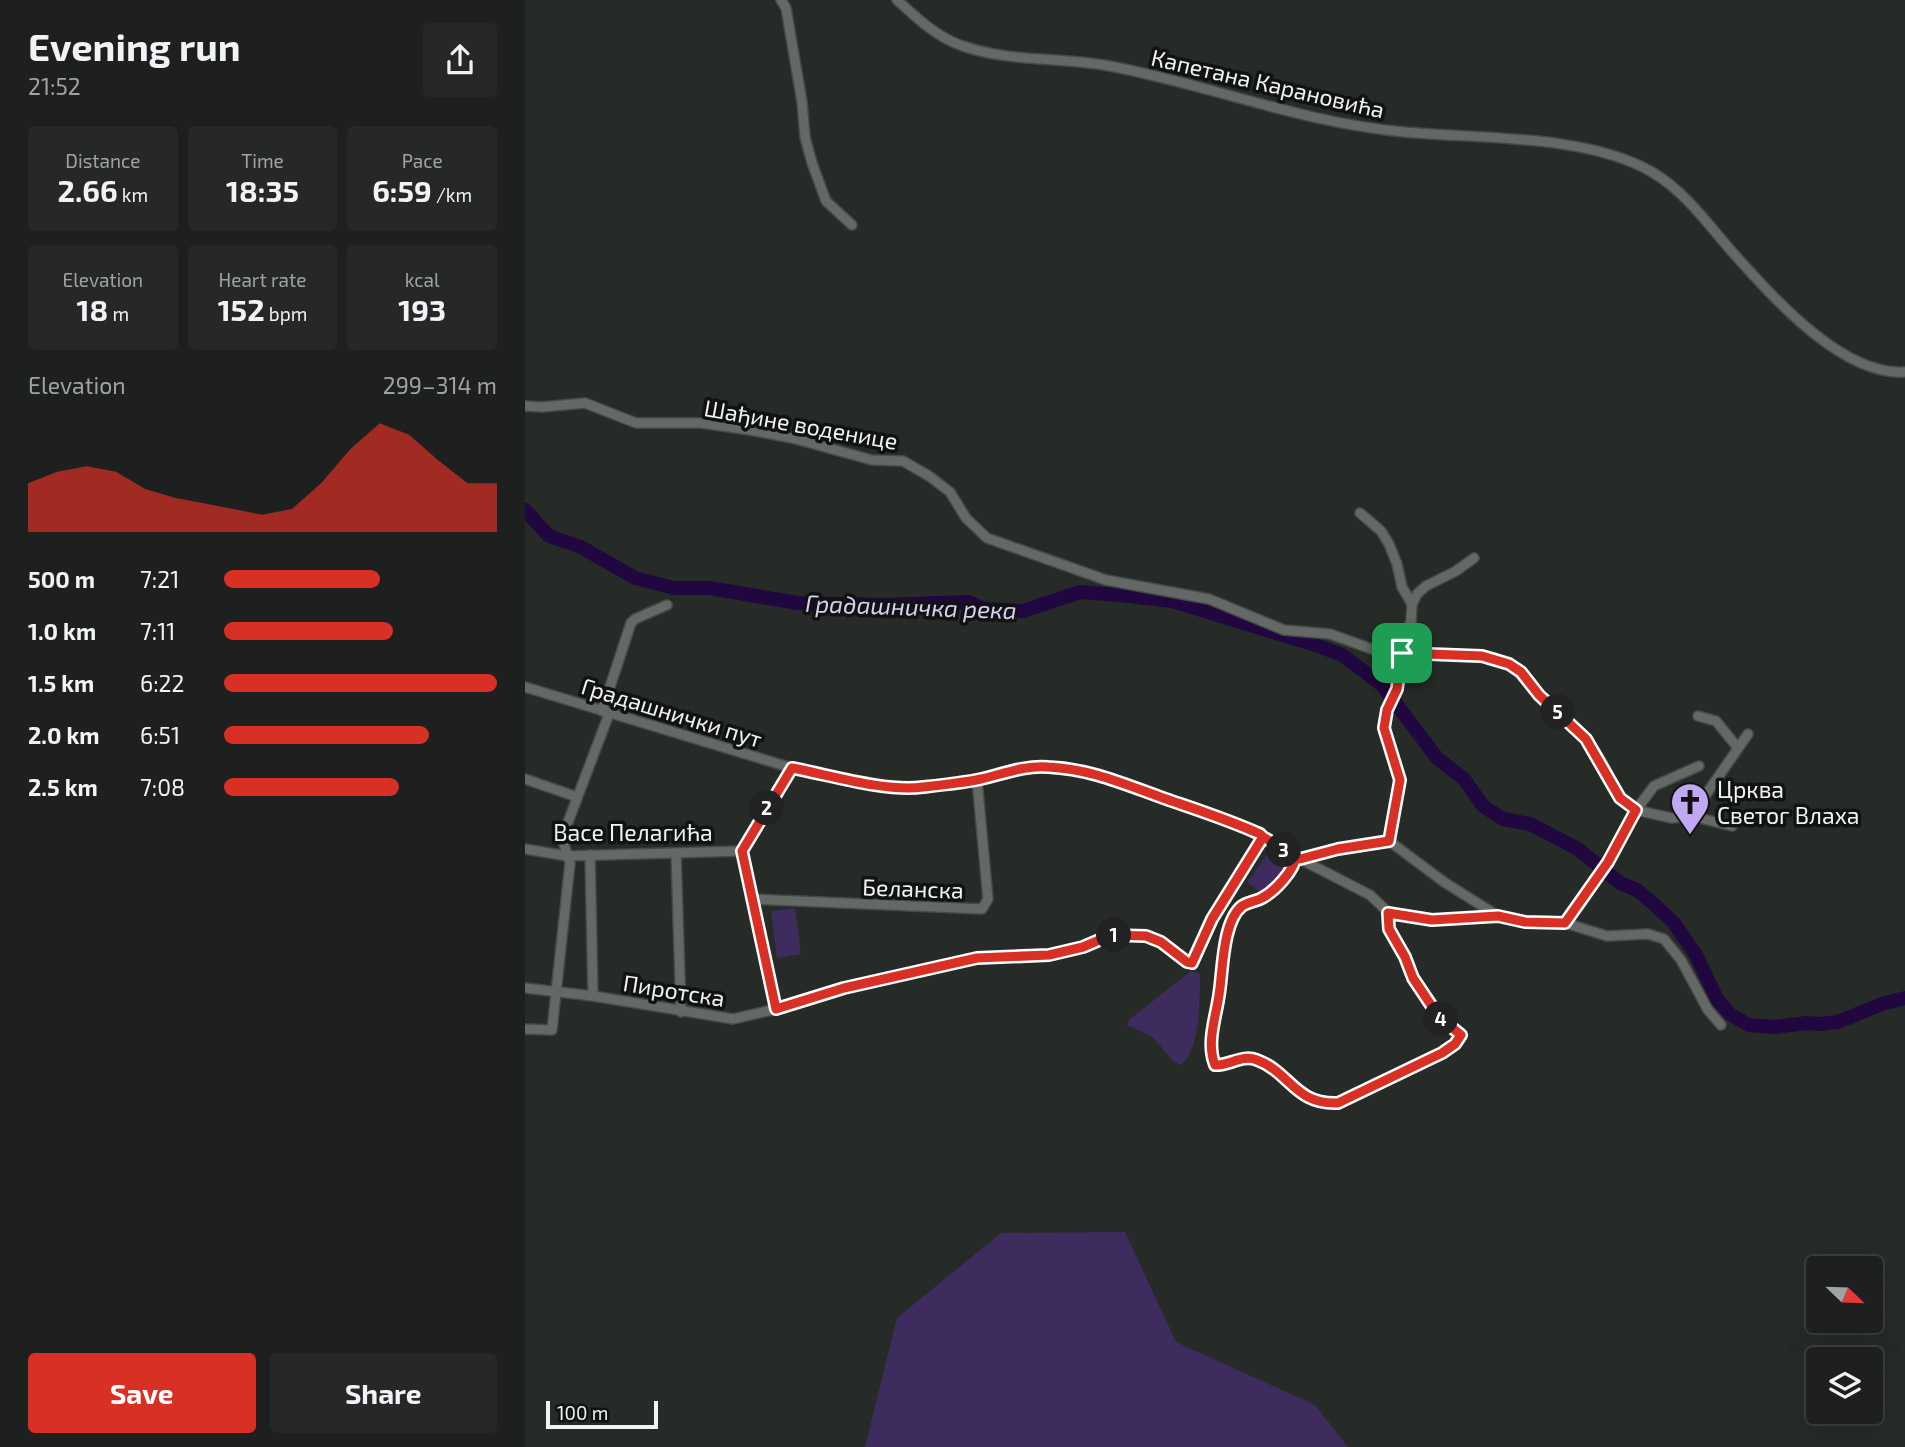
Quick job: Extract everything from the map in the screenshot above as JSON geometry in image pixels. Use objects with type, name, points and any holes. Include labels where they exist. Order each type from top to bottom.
[{"type":"street","points":[[781,0],[786,8],[811,163],[831,209],[852,225]]},
{"type":"street","name":"Капетана Карановића","points":[[897,0],[943,38],[989,54],[1103,65],[1268,107],[1359,126],[1547,144],[1591,150],[1620,158],[1651,172],[1669,184],[1777,299],[1833,347],[1868,367],[1905,372]]},
{"type":"street","name":"Шађине воденице","points":[[525,406],[585,403],[636,423],[701,423],[792,438],[872,460],[903,461],[950,492],[966,518],[987,538],[1105,580],[1209,599],[1284,629],[1330,634],[1383,653],[1482,656],[1509,664],[1521,672],[1539,695],[1586,739],[1620,798],[1636,810]]},
{"type":"street","points":[[1360,513],[1381,531],[1389,544],[1402,587],[1412,604]]},
{"type":"street","points":[[1389,841],[1400,780],[1384,728],[1387,710],[1397,689],[1402,639],[1411,622],[1412,604],[1417,594],[1426,586],[1456,571],[1474,558]]},
{"type":"street","points":[[525,1030],[552,1030],[570,863],[562,838],[605,713],[631,623],[667,605]]},
{"type":"street","name":"Градашнички пут","points":[[525,687],[792,768],[898,788],[920,788],[977,780],[1029,767],[1047,766],[1098,774],[1238,824],[1370,895],[1388,913]]},
{"type":"street","points":[[1698,716],[1716,721],[1738,748]]},
{"type":"street","points":[[1692,816],[1748,734]]},
{"type":"street","points":[[1565,923],[1599,876],[1636,810],[1654,786],[1699,766]]},
{"type":"street","points":[[776,1009],[742,851],[792,768]]},
{"type":"street","points":[[525,779],[577,797]]},
{"type":"street","name":"Беланска","points":[[753,899],[982,909],[988,899],[977,780]]},
{"type":"street","points":[[1636,810],[1671,818],[1692,816],[1733,825]]},
{"type":"street","name":"Пиротска","points":[[525,988],[593,996],[733,1019],[844,988],[977,958],[1049,955],[1083,947],[1111,935],[1146,936],[1161,942],[1192,963],[1212,919],[1263,837]]},
{"type":"street","points":[[1498,916],[1444,882],[1389,841],[1298,858],[1280,882],[1264,897],[1242,906],[1233,920],[1221,961],[1220,992],[1212,1033],[1215,1065],[1241,1058],[1255,1059],[1271,1067],[1313,1101],[1322,1104],[1338,1103],[1442,1053],[1455,1044],[1461,1035],[1439,1017],[1413,978],[1389,929],[1388,913],[1432,920],[1498,916],[1525,922],[1565,923],[1607,936],[1648,934],[1664,939],[1681,960],[1704,1004],[1721,1025]]},
{"type":"street","name":"Васе Пелагића","points":[[525,849],[568,856],[742,851]]},
{"type":"street","points":[[675,853],[681,1012]]},
{"type":"street","points":[[590,855],[593,996]]},
{"type":"shaded area","points":[[1270,851],[1288,865],[1265,896],[1247,882]]},
{"type":"shaded area","points":[[795,908],[801,954],[777,958],[771,911]]},
{"type":"shaded area","points":[[1191,971],[1200,974],[1197,1024],[1192,1049],[1180,1065],[1174,1062],[1153,1037],[1127,1025],[1129,1020]]},
{"type":"shaded area","points":[[1125,1232],[1176,1342],[1315,1405],[1348,1447],[865,1447],[897,1318],[1001,1233]]},
{"type":"waterway","name":"Градашничка река","points":[[525,510],[549,536],[581,547],[635,578],[674,588],[710,588],[797,603],[883,605],[969,602],[983,609],[1023,611],[1080,592],[1120,595],[1172,601],[1316,645],[1342,655],[1382,685],[1437,758],[1464,779],[1483,806],[1503,819],[1530,824],[1578,849],[1620,883],[1637,890],[1656,906],[1674,923],[1696,955],[1717,999],[1731,1015],[1749,1025],[1775,1027],[1820,1024],[1838,1022],[1882,1004],[1905,998]]},
{"type":"place","name":"Црква Светог Влаха","points":[[1690,836]]},
{"type":"route","points":[[1402,653],[1397,689],[1384,719],[1384,728],[1400,780],[1389,841],[1338,849],[1300,859],[1263,837],[1212,919],[1192,963],[1161,942],[1146,936],[1111,935],[1083,947],[1049,955],[977,958],[844,988],[776,1009],[742,851],[792,768],[886,786],[920,788],[1047,766],[1098,774],[1122,781],[1238,824],[1260,834],[1296,856],[1295,863],[1280,882],[1264,897],[1242,906],[1233,920],[1221,961],[1220,992],[1212,1033],[1215,1065],[1241,1058],[1255,1059],[1271,1067],[1286,1082],[1313,1101],[1322,1104],[1338,1103],[1442,1053],[1455,1044],[1461,1035],[1439,1017],[1413,978],[1389,929],[1388,913],[1432,920],[1498,916],[1525,922],[1565,923],[1608,862],[1636,810],[1620,798],[1586,739],[1539,695],[1521,672],[1495,658],[1402,653]]}]
